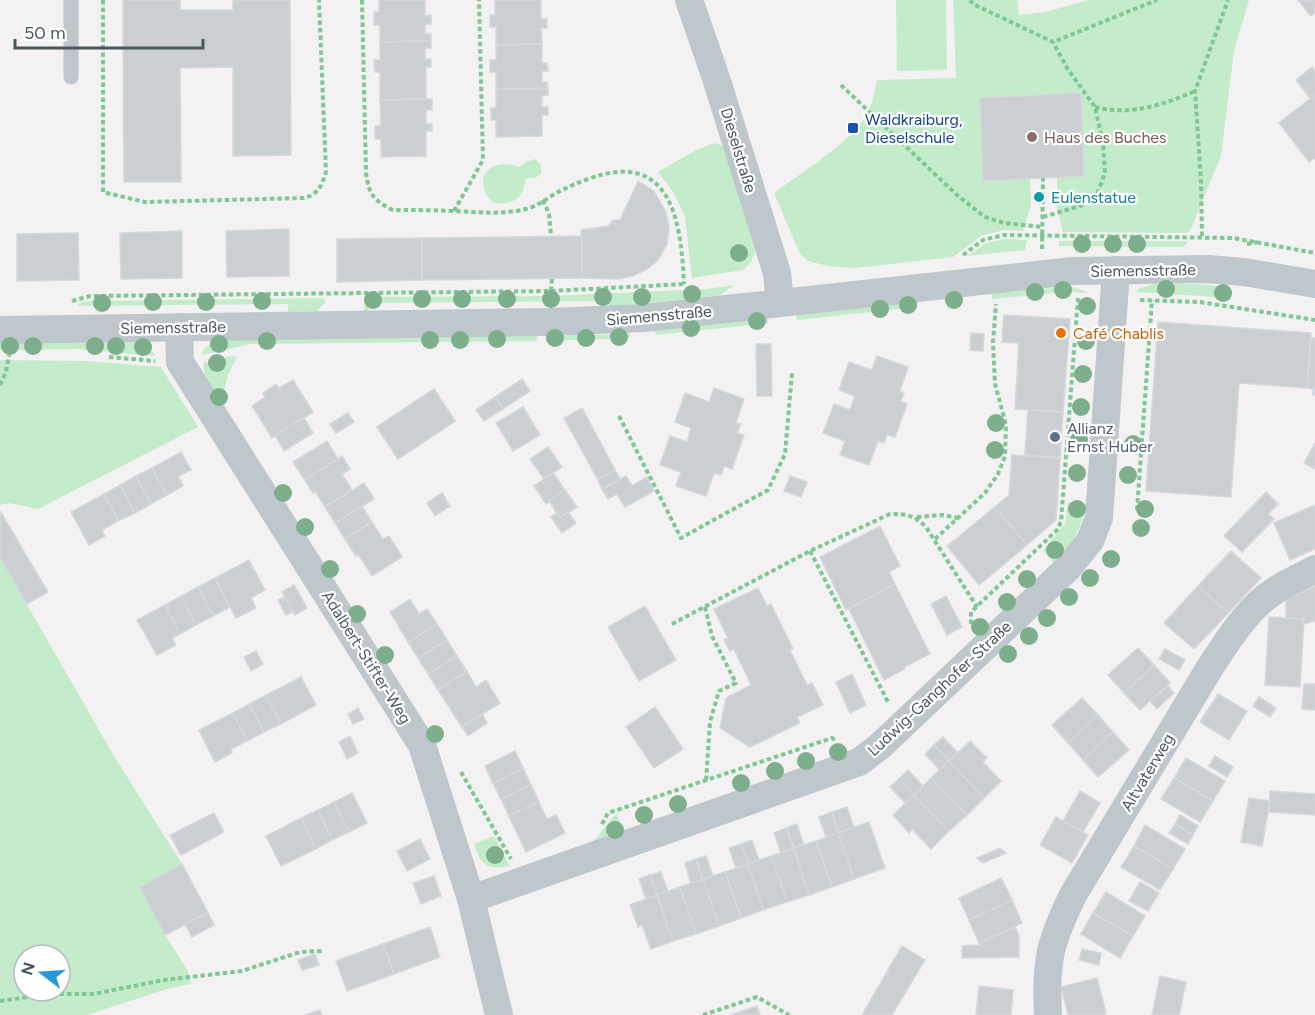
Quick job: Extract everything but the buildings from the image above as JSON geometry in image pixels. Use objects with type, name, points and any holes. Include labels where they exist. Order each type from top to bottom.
[{"type":"street","name":"Dieselstraße","points":[[689,0],[777,273],[780,302]]},
{"type":"street","name":"Siemensstraße","points":[[5,342],[179,327],[562,322],[644,318],[1037,274],[1116,270],[1208,269],[1244,272],[1315,284]]},
{"type":"street","name":"Ludwig-Ganghofer-Straße","points":[[471,899],[859,762],[888,740],[1080,555],[1090,541],[1099,518],[1116,270]]},
{"type":"street","name":"Adalbert-Stifter-Weg","points":[[179,327],[180,362],[422,745],[471,899],[499,1015]]},
{"type":"street","name":"Altvaterweg","points":[[1048,1015],[1047,970],[1050,950],[1057,929],[1079,884],[1232,635],[1263,599],[1274,590],[1315,569]]},
{"type":"lane","points":[[71,0],[71,77]]},
{"type":"path","points":[[103,0],[103,192],[146,202],[304,198],[318,191],[326,172],[319,0]]},
{"type":"path","points":[[362,0],[366,173],[368,190],[378,202],[393,210],[498,214],[529,208],[562,189],[590,178],[616,172],[633,173],[654,180],[665,194],[681,235],[684,284]]},
{"type":"path","points":[[454,211],[483,160],[479,0]]},
{"type":"path","points":[[970,0],[973,4],[1053,42],[1067,68],[1095,107],[1103,143],[1105,173],[1097,194],[1083,205],[1043,217]]},
{"type":"path","points":[[1053,42],[1157,0]]},
{"type":"path","points":[[1208,269],[1202,236],[1202,181],[1195,91],[1228,0]]},
{"type":"path","points":[[841,84],[958,196],[985,217],[1004,223],[1043,227]]},
{"type":"path","points":[[1095,107],[1109,110],[1131,110],[1176,99],[1195,91]]},
{"type":"path","points":[[1043,178],[1043,253]]},
{"type":"path","points":[[543,200],[549,214],[551,236]]},
{"type":"path","points":[[960,257],[983,240],[1004,235],[1233,237],[1315,253]]},
{"type":"path","points":[[551,291],[552,279]]},
{"type":"path","points":[[70,302],[90,296],[551,291],[695,284]]},
{"type":"path","points":[[970,632],[971,612],[1057,530],[1061,522],[1078,297]]},
{"type":"path","points":[[1114,299],[1200,302],[1315,320]]},
{"type":"path","points":[[1137,510],[1152,300]]},
{"type":"path","points":[[935,538],[985,493],[998,474],[1005,456],[1006,425],[995,384],[993,342],[996,304]]},
{"type":"path","points":[[0,385],[6,372],[5,342]]},
{"type":"path","points":[[619,416],[681,538],[768,490],[785,454],[792,373]]},
{"type":"path","points":[[672,624],[810,551],[890,514],[916,517],[943,515],[958,518]]},
{"type":"path","points":[[916,517],[935,538],[977,607]]},
{"type":"path","points":[[810,551],[888,703]]},
{"type":"path","points":[[705,607],[712,636],[736,683],[719,691],[710,722],[706,781],[717,813]]},
{"type":"path","points":[[596,832],[608,813],[832,738],[841,744]]},
{"type":"path","points":[[456,765],[498,835],[522,881]]},
{"type":"path","points":[[0,1000],[49,994],[93,994],[164,980],[242,972],[300,952],[322,951]]},
{"type":"path","points":[[703,1015],[757,997],[789,1015]]},
{"type":"green space","points":[[896,0],[946,0],[947,70],[897,71]]},
{"type":"green space","points":[[953,0],[1017,0],[1019,15],[1045,12],[1089,0],[1249,0],[1234,51],[1221,156],[1190,231],[1186,233],[1063,232],[1057,208],[1057,177],[1084,176],[1081,94],[981,98],[983,180],[1030,178],[1031,205],[1023,231],[1004,230],[981,236],[953,257],[855,268],[828,266],[808,261],[800,254],[774,193],[835,148],[857,128],[869,110],[877,80],[956,78]]},
{"type":"green space","points":[[715,143],[725,147],[755,251],[751,262],[743,270],[692,278],[685,217],[674,193],[658,172],[696,150]]},
{"type":"green space","points":[[535,159],[541,165],[541,174],[535,178],[526,178],[520,196],[512,202],[493,203],[483,186],[483,178],[487,172],[499,165],[509,164],[519,167]]},
{"type":"green space","points":[[1005,239],[1027,240],[1025,250],[967,256],[986,243]]},
{"type":"green space","points":[[1059,241],[1188,241],[1183,247],[1059,246]]},
{"type":"green space","points":[[1155,284],[1227,287],[1231,300],[1135,292],[1140,288]]},
{"type":"green space","points":[[734,285],[720,295],[610,307],[606,301],[371,303],[368,311],[364,311],[365,297],[552,296],[707,289]]},
{"type":"green space","points":[[1077,288],[1088,293],[1065,292],[992,299],[992,293]]},
{"type":"green space","points":[[324,298],[325,303],[317,311],[288,312],[288,304],[76,306],[82,302],[91,301]]},
{"type":"green space","points":[[917,301],[917,307],[797,320],[796,314]]},
{"type":"green space","points":[[769,317],[768,323],[657,335],[654,330]]},
{"type":"green space","points":[[630,334],[630,338],[549,341],[549,336]]},
{"type":"green space","points":[[537,336],[537,341],[251,344],[202,355],[203,350],[216,339]]},
{"type":"green space","points":[[148,342],[155,356],[77,349],[0,350],[0,343]]},
{"type":"green space","points":[[231,356],[237,357],[228,375],[221,403],[205,376],[203,363]]},
{"type":"green space","points":[[0,360],[85,361],[161,367],[198,427],[38,509],[9,503],[0,505]]},
{"type":"green space","points":[[1068,502],[1087,504],[1075,536],[1056,565],[1043,551],[1065,524]]},
{"type":"green space","points":[[0,558],[114,756],[182,864],[140,887],[165,935],[188,971],[191,984],[167,989],[87,1015],[0,1015]]},
{"type":"green space","points":[[617,814],[624,832],[593,842],[613,817]]},
{"type":"green space","points":[[494,836],[510,866],[491,867],[479,857],[474,844]]},
{"type":"place","name":"Waldkraiburg, Dieselschule","points":[[853,128]]},
{"type":"place","name":"Haus des Buches","points":[[1032,137]]},
{"type":"place","name":"Eulenstatue","points":[[1039,197]]},
{"type":"place","name":"Café Chablis","points":[[1061,333]]},
{"type":"place","name":"Allianz Ernst Huber","points":[[1055,437]]}]
